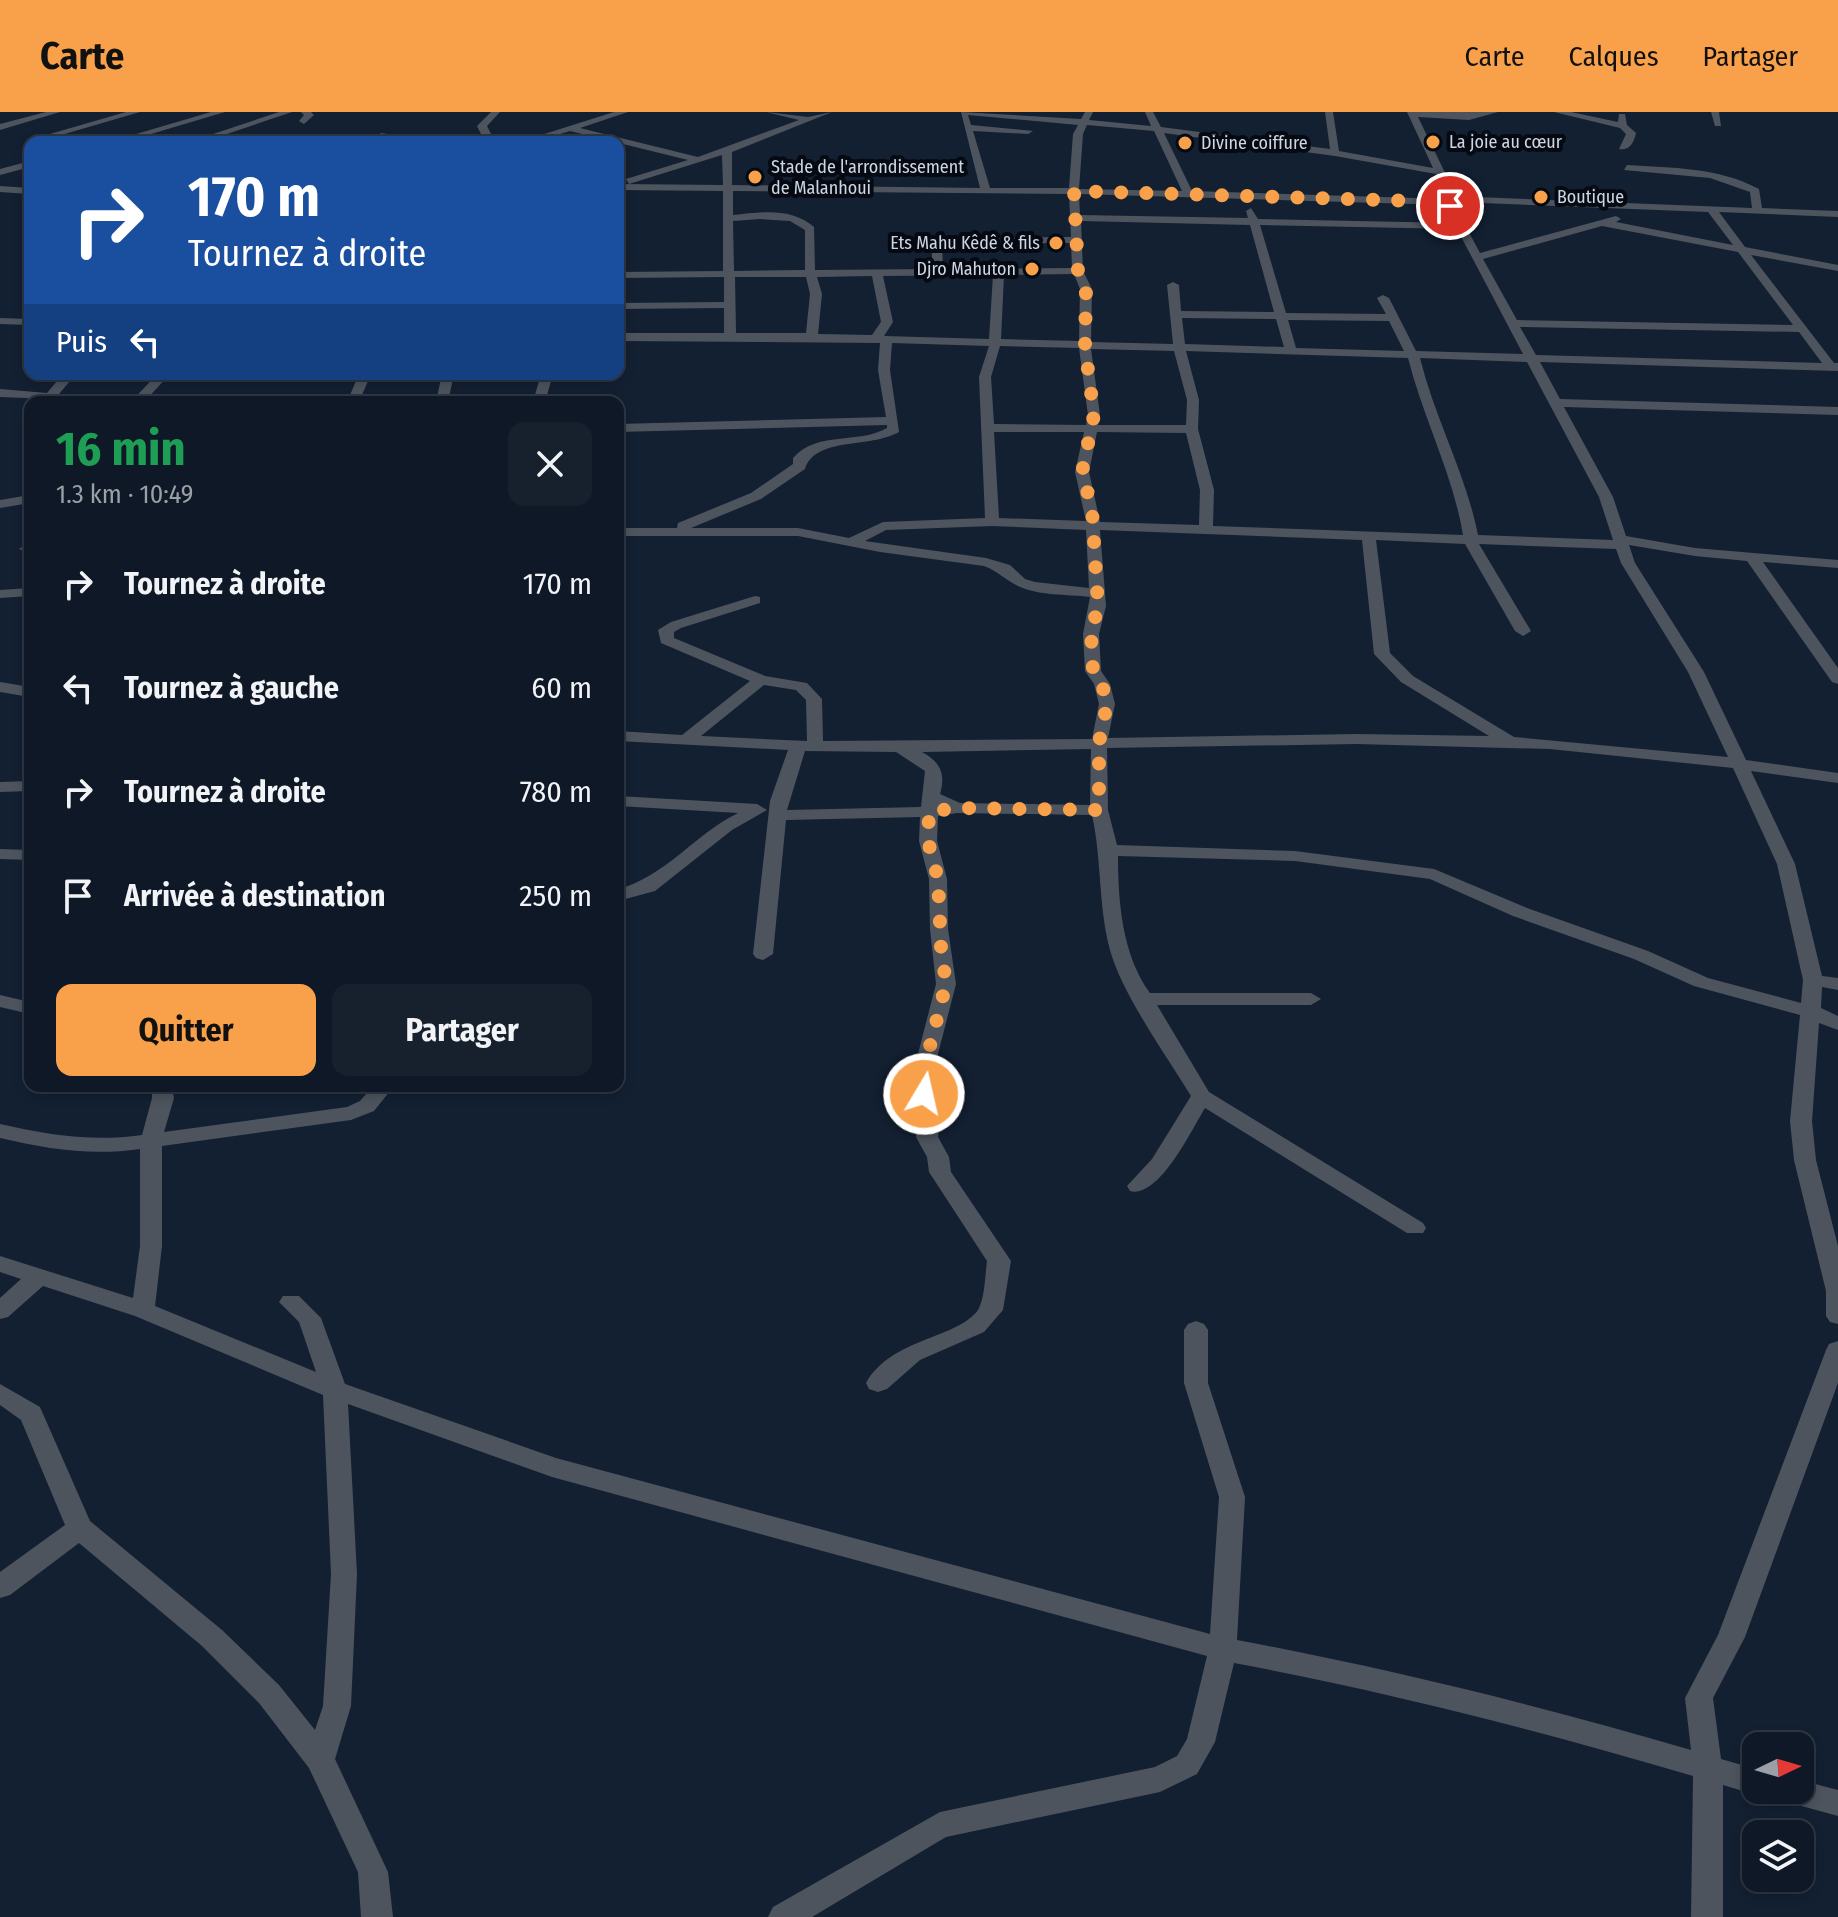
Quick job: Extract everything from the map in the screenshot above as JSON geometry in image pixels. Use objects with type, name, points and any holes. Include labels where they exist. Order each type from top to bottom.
[{"type":"street","points":[[0,127],[56,112]]},
{"type":"street","points":[[52,136],[136,112]]},
{"type":"street","points":[[139,136],[221,112]]},
{"type":"street","points":[[213,136],[288,112]]},
{"type":"street","points":[[488,136],[482,126],[496,112]]},
{"type":"street","points":[[546,136],[624,112]]},
{"type":"street","points":[[770,112],[807,119]]},
{"type":"street","points":[[624,184],[727,151],[828,112]]},
{"type":"street","points":[[986,190],[964,112],[1158,129],[1335,153],[1440,172]]},
{"type":"street","points":[[1149,112],[1189,194]]},
{"type":"street","points":[[1329,112],[1335,153]]},
{"type":"street","points":[[1494,112],[1469,117],[1416,114],[1461,226],[1606,497],[1628,563],[1686,652],[1786,864],[1813,980],[1802,1134],[1823,1239],[1838,1291],[1838,1316]]},
{"type":"street","points":[[1558,112],[1623,126],[1631,133],[1622,147]]},
{"type":"street","points":[[1622,112],[1623,126]]},
{"type":"street","points":[[1715,112],[1718,124]]},
{"type":"street","points":[[1062,133],[1084,123]]},
{"type":"street","points":[[1084,123],[1074,191],[1078,271],[1086,289],[1085,347],[1094,415],[1082,472],[1089,492],[1098,606],[1091,634],[1093,671],[1102,684],[1107,704],[1099,743],[1099,810],[1109,850],[1108,885],[1125,967],[1132,987],[1144,999],[1201,1096],[1415,1228]]},
{"type":"street","points":[[0,127],[20,133]]},
{"type":"street","points":[[968,128],[1047,132]]},
{"type":"street","points":[[572,129],[601,136]]},
{"type":"street","points":[[624,142],[696,159]]},
{"type":"street","points":[[727,151],[730,335]]},
{"type":"street","points":[[0,172],[24,166]]},
{"type":"street","points":[[1627,168],[1712,177],[1740,184],[1755,191],[1757,211]]},
{"type":"street","points":[[624,186],[1074,191],[1661,206],[1838,214]]},
{"type":"street","points":[[0,189],[24,191]]},
{"type":"street","points":[[1248,196],[1291,351]]},
{"type":"street","points":[[1477,257],[1661,206]]},
{"type":"street","points":[[1711,209],[1800,329],[1834,367]]},
{"type":"street","points":[[1781,212],[1838,224]]},
{"type":"street","points":[[728,218],[801,220],[812,235],[810,272],[816,294],[812,337]]},
{"type":"street","points":[[1076,218],[1461,226]]},
{"type":"street","points":[[1603,223],[1838,268]]},
{"type":"street","points":[[938,272],[937,241],[1078,240]]},
{"type":"street","points":[[992,522],[990,428],[985,377],[995,344],[999,271]]},
{"type":"street","points":[[624,275],[1078,271]]},
{"type":"street","points":[[668,531],[756,496],[800,466],[800,458],[812,449],[876,440],[894,429],[880,340],[887,322],[877,272]]},
{"type":"street","points":[[1173,285],[1179,347],[1193,400],[1192,429],[1207,490],[1206,532]]},
{"type":"street","points":[[1383,298],[1413,356],[1431,416],[1465,504],[1470,539],[1523,631]]},
{"type":"street","points":[[624,306],[728,305]]},
{"type":"street","points":[[1176,314],[1393,318]]},
{"type":"street","points":[[0,321],[24,322]]},
{"type":"street","points":[[1514,323],[1800,329]]},
{"type":"street","points":[[624,337],[812,337],[1834,367]]},
{"type":"street","points":[[52,394],[65,380]]},
{"type":"street","points":[[143,396],[158,380]]},
{"type":"street","points":[[0,393],[70,396]]},
{"type":"street","points":[[1558,403],[1838,411]]},
{"type":"street","points":[[624,428],[893,421]]},
{"type":"street","points":[[990,428],[1192,429]]},
{"type":"street","points":[[0,504],[24,500]]},
{"type":"street","points":[[849,543],[883,526],[910,522],[992,522],[1206,532],[1621,542],[1695,552],[1838,564]]},
{"type":"street","points":[[624,532],[798,532],[849,543],[986,562],[1005,568],[1020,582],[1033,586],[1097,593]]},
{"type":"street","points":[[1369,537],[1382,654],[1407,679],[1510,742]]},
{"type":"street","points":[[1751,556],[1838,679]]},
{"type":"street","points":[[0,594],[24,592]]},
{"type":"street","points":[[755,600],[676,625],[664,634],[666,640],[761,680],[801,686],[814,699],[807,746],[779,808],[763,954]]},
{"type":"street","points":[[686,740],[761,680]]},
{"type":"street","points":[[0,687],[24,691]]},
{"type":"street","points":[[624,736],[807,746],[899,747],[1510,742],[1741,763],[1838,778]]},
{"type":"street","points":[[878,1383],[911,1354],[976,1326],[991,1310],[998,1285],[999,1261],[940,1172],[938,1157],[927,1137],[930,1114],[921,1081],[946,984],[940,938],[938,879],[928,841],[930,804],[938,778],[934,768],[899,747]]},
{"type":"street","points":[[0,787],[24,786]]},
{"type":"street","points":[[624,801],[758,810],[930,804],[957,808],[1099,810]]},
{"type":"street","points":[[624,893],[648,887],[726,826],[758,810]]},
{"type":"street","points":[[1109,850],[1295,856],[1434,874],[1520,912],[1641,955],[1701,982],[1812,1012],[1838,1024]]},
{"type":"street","points":[[0,854],[24,855]]},
{"type":"street","points":[[1813,980],[1838,984]]},
{"type":"street","points":[[1144,999],[1311,999]]},
{"type":"street","points":[[0,1001],[24,1007]]},
{"type":"street","points":[[143,1310],[151,1246],[151,1141],[162,1092]]},
{"type":"street","points":[[0,1131],[56,1144],[114,1146],[351,1113],[367,1106],[379,1092]]},
{"type":"street","points":[[1138,1186],[1160,1164],[1201,1096]]},
{"type":"street","points":[[0,1264],[36,1279],[143,1310],[335,1390],[552,1467],[1223,1649],[1351,1673],[1549,1721],[1742,1778]]},
{"type":"street","points":[[0,1311],[36,1279]]},
{"type":"street","points":[[291,1302],[309,1318],[335,1390],[344,1574],[337,1706],[320,1759]]},
{"type":"street","points":[[784,1917],[940,1825],[1160,1779],[1187,1765],[1201,1742],[1223,1649],[1232,1497],[1196,1383],[1196,1330]]},
{"type":"street","points":[[1707,1917],[1708,1770],[1699,1698],[1731,1637],[1838,1350]]},
{"type":"street","points":[[0,1393],[31,1414],[80,1528],[212,1638],[269,1694],[320,1759],[373,1872],[377,1917]]},
{"type":"street","points":[[0,1587],[80,1528]]},
{"type":"street","points":[[1814,1797],[1838,1803]]},
{"type":"place","name":"La joie au cœur","points":[[1433,142]]},
{"type":"place","name":"Divine coiffure","points":[[1185,143]]},
{"type":"place","name":"Stade de l'arrondissement de Malanhoui","points":[[755,177]]},
{"type":"place","name":"Boutique","points":[[1541,197]]},
{"type":"place","name":"Ets Mahu Kêdê & fils","points":[[1056,243]]},
{"type":"place","name":"Djro Mahuton","points":[[1032,269]]},
{"type":"route","points":[[924,1094],[921,1081],[928,1064],[946,984],[939,929],[938,879],[928,841],[929,812],[957,808],[1099,810],[1099,743],[1107,704],[1102,684],[1093,671],[1095,658],[1091,634],[1098,606],[1096,563],[1092,509],[1082,472],[1086,463],[1086,439],[1094,415],[1085,347],[1083,307],[1086,289],[1078,271],[1080,261],[1074,191],[1450,202],[1450,206]]}]
